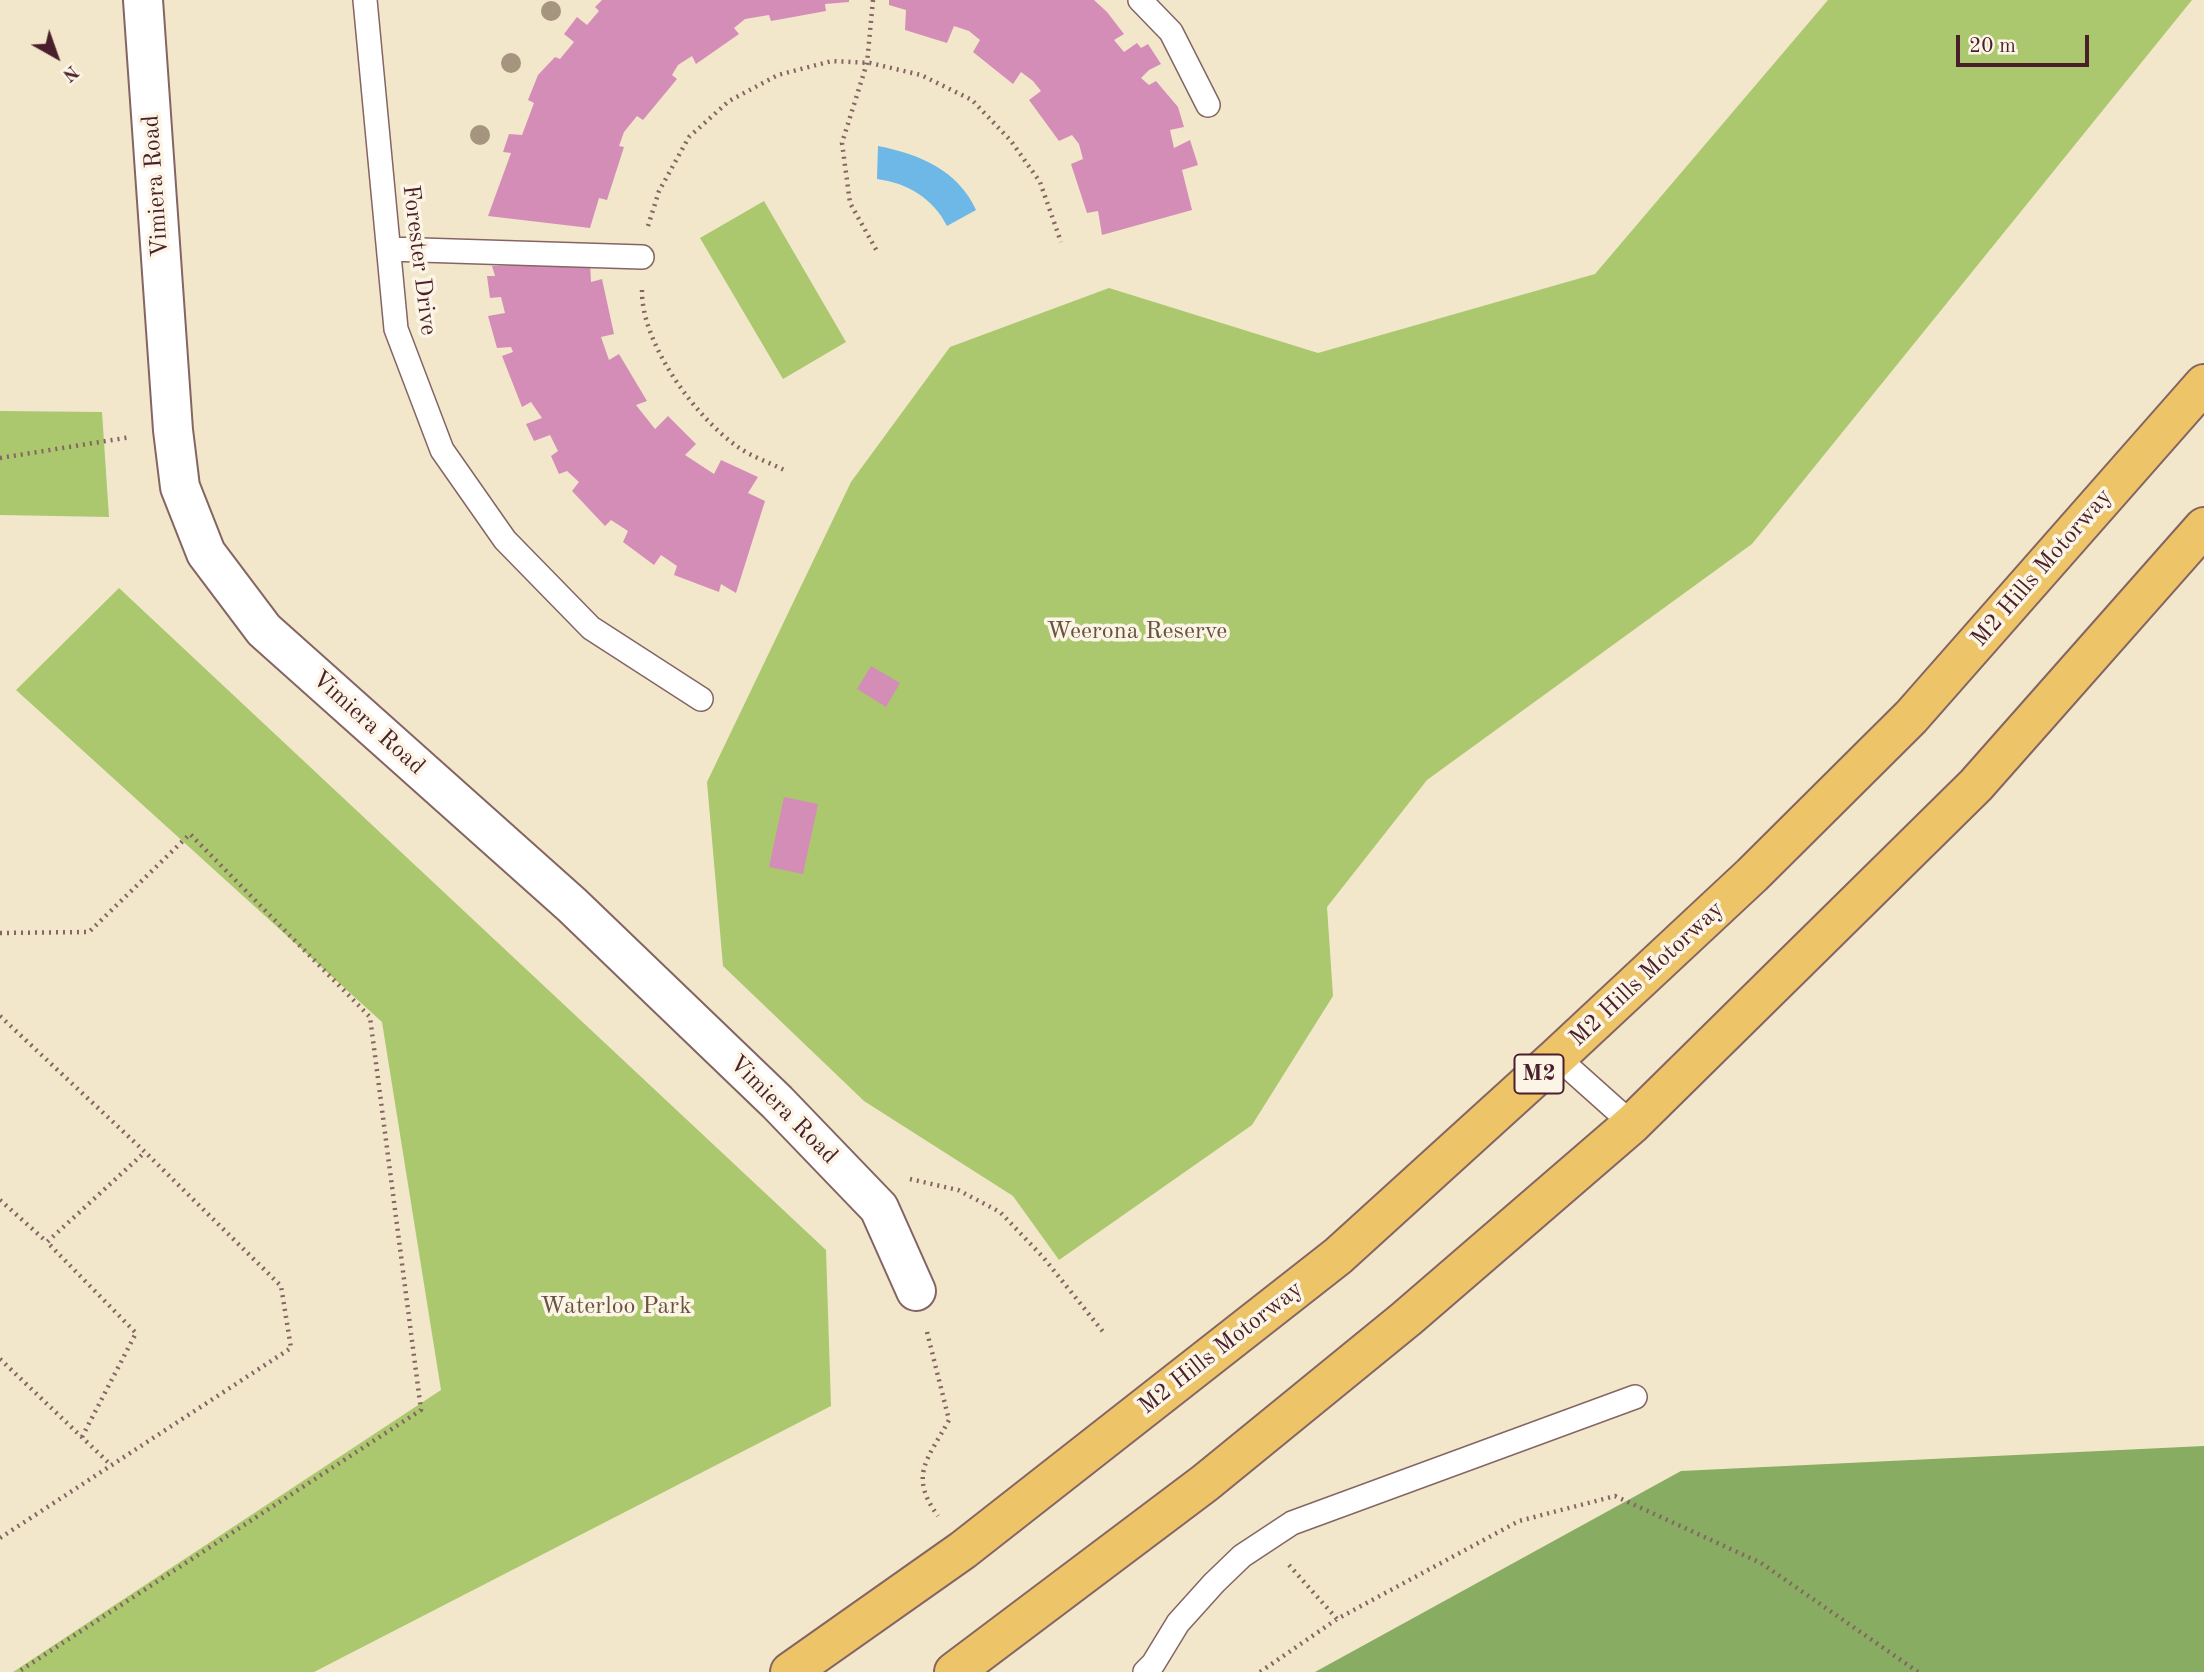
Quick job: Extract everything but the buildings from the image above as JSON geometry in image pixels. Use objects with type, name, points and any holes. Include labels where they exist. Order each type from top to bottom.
[{"type":"highway","name":"M2 Hills Motorway","points":[[790,1672],[963,1550],[1338,1256],[1557,1058],[1752,875],[1911,718],[2204,384]]},
{"type":"highway","points":[[954,1672],[1258,1440],[1406,1320],[1632,1124],[1976,785],[2204,527]]},
{"type":"street","name":"Vimiera Road","points":[[143,0],[173,430],[180,487],[206,553],[264,630],[572,905],[777,1102],[879,1208],[916,1291]]},
{"type":"lane","name":"Forester Drive","points":[[365,0],[396,329],[442,450],[505,540],[591,628],[701,699]]},
{"type":"lane","points":[[1139,0],[1171,32],[1208,105]]},
{"type":"lane","points":[[389,249],[642,257]]},
{"type":"lane","points":[[1557,1058],[1632,1124]]},
{"type":"lane","points":[[1145,1672],[1153,1664],[1178,1622],[1214,1583],[1242,1556],[1292,1523],[1635,1397]]},
{"type":"path","points":[[873,0],[867,63],[842,143],[850,203],[878,253]]},
{"type":"path","points":[[786,471],[738,447],[696,408],[662,361],[642,305],[642,244],[659,191],[689,136],[729,100],[778,75],[832,61],[867,63],[921,75],[972,100],[1011,141],[1040,182],[1061,242]]},
{"type":"path","points":[[0,458],[173,430]]},
{"type":"path","points":[[0,933],[89,932],[190,834],[370,1017],[421,1410],[18,1672]]},
{"type":"path","points":[[0,1016],[145,1152],[281,1286],[291,1348],[0,1538]]},
{"type":"path","points":[[47,1242],[145,1152]]},
{"type":"path","points":[[910,1179],[958,1191],[1000,1212],[1042,1257],[1104,1333]]},
{"type":"path","points":[[0,1200],[47,1242],[136,1334],[82,1437]]},
{"type":"path","points":[[916,1291],[949,1420],[921,1473],[926,1500],[963,1550]]},
{"type":"path","points":[[0,1359],[111,1465]]},
{"type":"path","points":[[1260,1672],[1337,1619],[1519,1521],[1615,1496],[1761,1563],[1918,1672]]},
{"type":"path","points":[[1288,1564],[1337,1619]]},
{"type":"green space","name":"Weerona Reserve","points":[[1828,0],[2192,0],[1752,544],[1427,780],[1327,907],[1333,996],[1252,1125],[1059,1260],[1013,1196],[864,1101],[723,966],[707,782],[851,482],[950,347],[1109,288],[1318,353],[1595,274]]},
{"type":"green space","points":[[764,201],[846,342],[783,379],[700,238]]},
{"type":"green space","points":[[0,411],[102,412],[109,517],[0,515]]},
{"type":"green space","name":"Waterloo Park","points":[[119,588],[826,1250],[831,1406],[314,1672],[13,1672],[441,1390],[382,1022],[16,690]]},
{"type":"green space","points":[[2204,1446],[2204,1672],[1315,1672],[1681,1471]]},
{"type":"water","points":[[878,146],[908,154],[936,166],[959,184],[976,210],[947,226],[927,200],[909,188],[877,179]]}]
